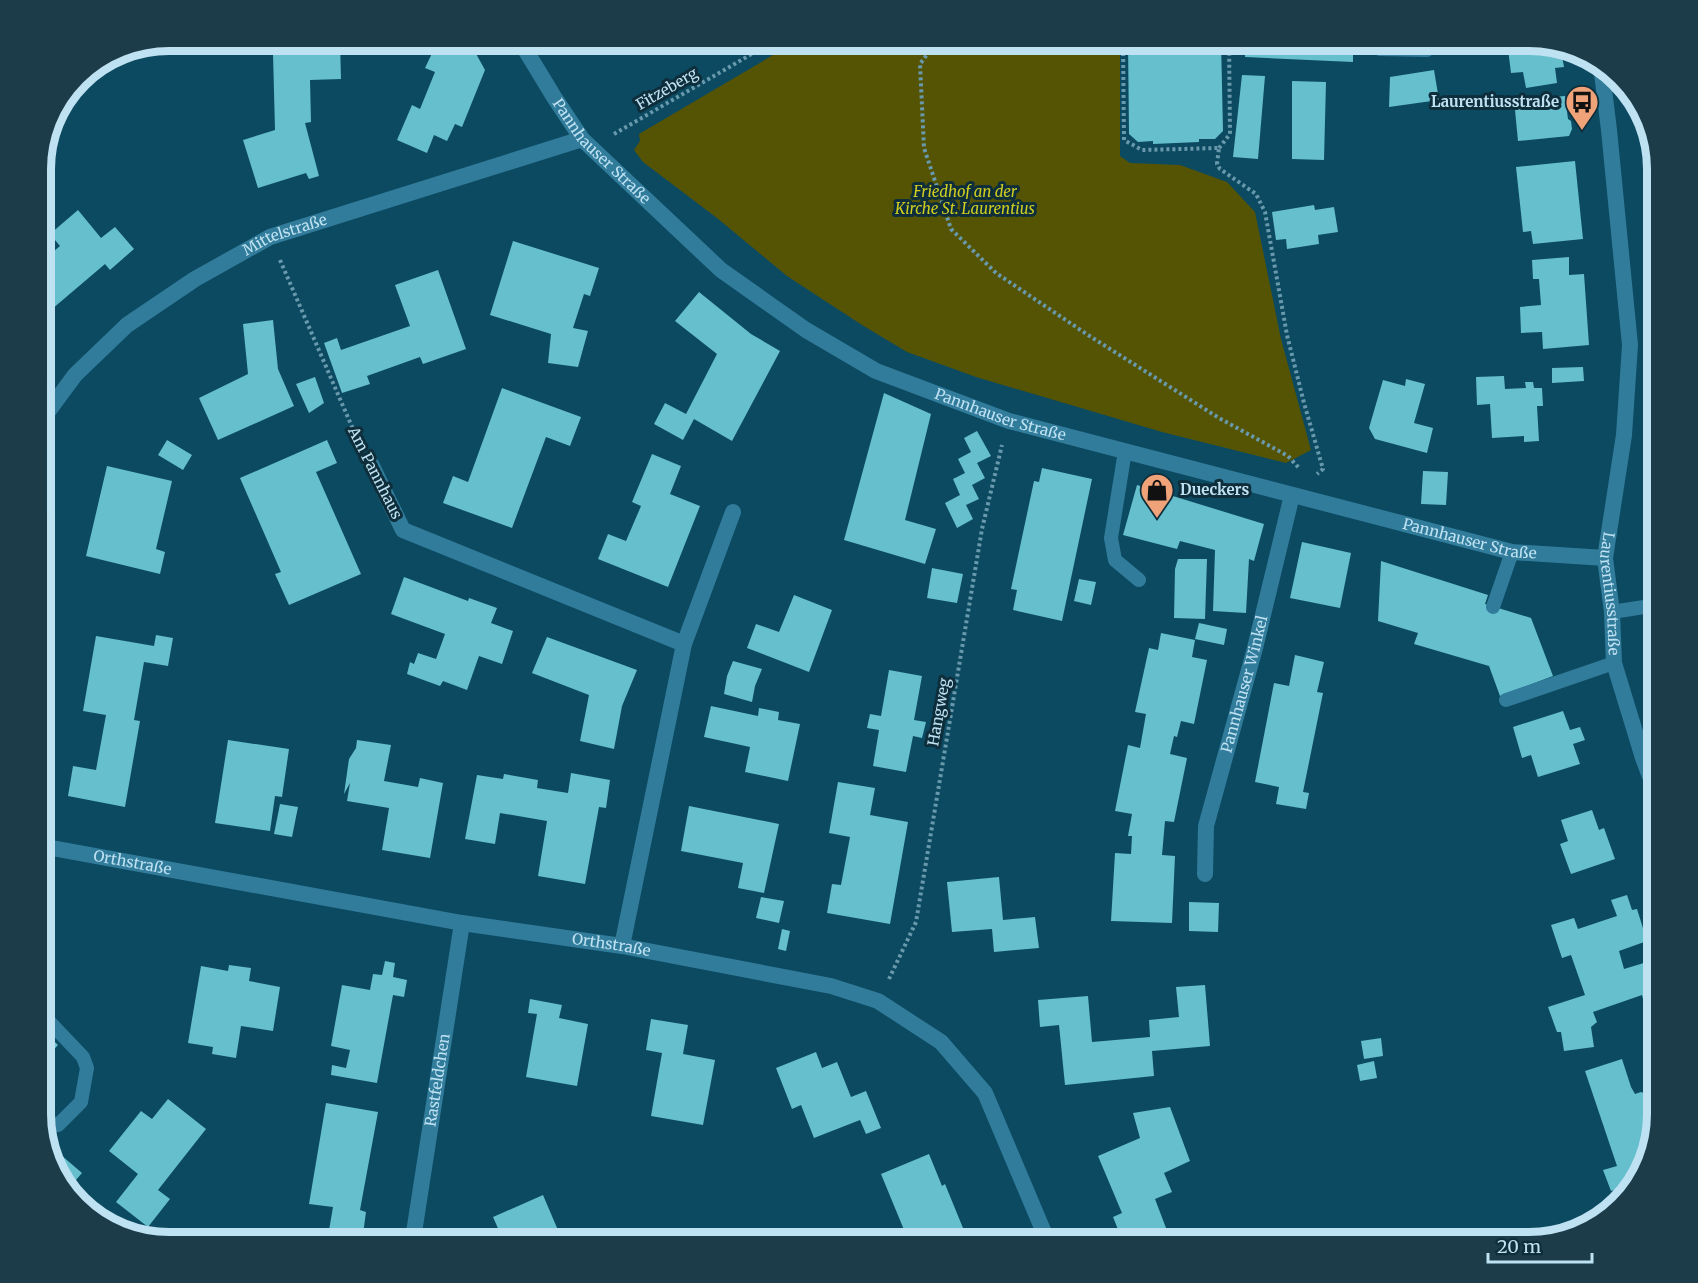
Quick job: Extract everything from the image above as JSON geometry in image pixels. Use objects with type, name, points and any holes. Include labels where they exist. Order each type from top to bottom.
[{"type":"street","name":"Pannhauser Straße","points":[[527,51],[582,139],[721,270],[806,330],[876,371],[1009,421],[1512,552],[1605,558]]},
{"type":"street","name":"Laurentiusstraße","points":[[1602,76],[1630,345],[1624,435],[1605,558],[1612,612],[1614,663],[1647,768]]},
{"type":"street","name":"Mittelstraße","points":[[51,407],[75,375],[127,325],[195,279],[270,237],[582,139]]},
{"type":"street","name":"Am Pannhaus","points":[[371,464],[403,530],[684,644]]},
{"type":"street","name":"Pannhauser Winkel","points":[[1205,874],[1206,826],[1255,648],[1292,495]]},
{"type":"street","points":[[622,946],[684,644],[733,512]]},
{"type":"street","name":"Orthstraße","points":[[51,848],[462,923],[622,946],[831,986],[878,1001],[941,1042],[985,1093],[1044,1232]]},
{"type":"street","name":"Rastfeldchen","points":[[411,1232],[462,923]]},
{"type":"lane","points":[[1125,450],[1111,538],[1115,560],[1140,580]]},
{"type":"lane","points":[[1493,607],[1512,552]]},
{"type":"lane","points":[[1612,612],[1647,607]]},
{"type":"lane","points":[[1506,700],[1614,663]]},
{"type":"lane","points":[[51,1023],[83,1057],[87,1068],[81,1102],[58,1125],[51,1124]]},
{"type":"path","name":"Fitzeberg","points":[[634,122],[755,51]]},
{"type":"path","points":[[929,51],[920,64],[924,148],[951,229],[996,273],[1088,335],[1219,418],[1288,456],[1310,480]]},
{"type":"path","points":[[1123,51],[1124,140],[1142,150],[1219,148]]},
{"type":"path","points":[[1229,51],[1230,134],[1219,148],[1217,164],[1220,169],[1256,194],[1265,212],[1287,335],[1323,469],[1292,495]]},
{"type":"path","name":"Am Pannhaus","points":[[270,237],[352,431],[371,464]]},
{"type":"path","name":"Hangweg","points":[[878,1001],[916,922],[982,529],[1009,421]]},
{"type":"green space","name":"Friedhof an der Kirche St. Laurentius","points":[[780,51],[1120,51],[1120,156],[1130,163],[1180,165],[1227,182],[1255,212],[1281,339],[1311,450],[1286,463],[1162,432],[976,377],[907,352],[787,276],[717,218],[643,162],[634,150],[640,141],[639,134]]},
{"type":"building","points":[[340,51],[341,79],[310,80],[311,122],[305,123],[319,176],[309,179],[306,173],[258,188],[243,140],[275,130],[273,53]]},
{"type":"building","points":[[433,51],[475,51],[485,70],[462,127],[455,124],[447,141],[434,135],[427,153],[397,140],[412,105],[420,109],[435,72],[425,68]]},
{"type":"building","points":[[1128,51],[1221,51],[1223,131],[1215,139],[1153,144],[1153,141],[1138,142],[1129,134]]},
{"type":"building","points":[[1245,51],[1353,51],[1353,62],[1245,57]]},
{"type":"building","points":[[1508,51],[1537,51],[1562,56],[1564,67],[1555,68],[1557,83],[1526,88],[1523,72],[1511,73]]},
{"type":"building","points":[[1434,70],[1439,100],[1389,107],[1390,77]]},
{"type":"building","points":[[1242,75],[1265,76],[1258,159],[1233,157]]},
{"type":"building","points":[[1292,81],[1326,82],[1324,160],[1292,159]]},
{"type":"building","points":[[1565,96],[1568,119],[1571,121],[1572,129],[1569,136],[1518,141],[1514,100]]},
{"type":"building","points":[[1575,161],[1583,239],[1533,244],[1531,231],[1523,232],[1516,167]]},
{"type":"building","points":[[1314,205],[1315,210],[1334,207],[1338,232],[1318,235],[1319,244],[1287,249],[1286,239],[1276,240],[1272,212]]},
{"type":"building","points":[[78,210],[101,238],[115,227],[134,249],[110,270],[105,264],[51,310],[51,254],[60,246],[51,233]]},
{"type":"building","points":[[513,241],[599,268],[590,296],[584,294],[573,328],[588,331],[578,367],[548,363],[551,334],[490,315]]},
{"type":"building","points":[[1569,257],[1569,275],[1584,274],[1589,345],[1543,349],[1542,332],[1521,333],[1520,307],[1541,305],[1539,279],[1533,279],[1532,260]]},
{"type":"building","points":[[438,270],[466,349],[423,364],[420,357],[367,376],[370,384],[342,393],[324,343],[337,338],[341,350],[410,326],[395,285]]},
{"type":"building","points":[[699,292],[751,334],[780,351],[732,441],[694,419],[683,440],[654,424],[665,403],[686,414],[717,354],[675,321]]},
{"type":"building","points":[[273,320],[278,369],[294,406],[218,440],[199,398],[248,374],[243,324]]},
{"type":"building","points":[[1583,367],[1584,381],[1552,383],[1552,368]]},
{"type":"building","points":[[1504,376],[1505,389],[1526,388],[1525,382],[1533,382],[1534,388],[1542,388],[1543,406],[1537,406],[1539,441],[1524,442],[1524,436],[1492,438],[1490,404],[1477,405],[1476,377]]},
{"type":"building","points":[[315,377],[324,403],[309,413],[296,384]]},
{"type":"building","points":[[1406,379],[1425,384],[1414,423],[1433,428],[1427,453],[1375,439],[1369,428],[1383,380],[1405,386]]},
{"type":"building","points":[[502,388],[581,417],[570,446],[546,437],[512,528],[443,503],[453,476],[468,482]]},
{"type":"building","points":[[884,393],[931,414],[905,520],[936,529],[925,564],[844,540]]},
{"type":"building","points":[[977,431],[991,456],[977,463],[985,478],[972,485],[979,499],[966,505],[973,519],[957,528],[945,503],[960,495],[953,479],[965,473],[958,459],[971,452],[964,438]]},
{"type":"building","points":[[167,440],[192,455],[183,470],[158,455]]},
{"type":"building","points":[[327,440],[337,463],[316,472],[361,574],[289,605],[275,574],[281,572],[240,478]]},
{"type":"building","points":[[652,454],[681,466],[670,494],[700,506],[668,587],[598,559],[608,534],[626,541],[641,506],[632,502]]},
{"type":"building","points":[[107,466],[172,481],[156,549],[165,552],[160,574],[86,556]]},
{"type":"building","points":[[1042,468],[1092,479],[1062,621],[1013,610],[1017,590],[1011,589],[1034,481],[1039,482]]},
{"type":"building","points":[[1423,471],[1448,472],[1446,505],[1421,504]]},
{"type":"building","points":[[1137,485],[1264,524],[1254,561],[1249,559],[1246,613],[1213,611],[1215,550],[1180,541],[1177,549],[1123,535]]},
{"type":"building","points":[[1302,542],[1351,553],[1340,608],[1290,598]]},
{"type":"building","points":[[1178,559],[1207,559],[1205,619],[1174,618],[1175,569]]},
{"type":"building","points":[[1381,561],[1488,595],[1485,604],[1531,618],[1553,676],[1500,696],[1489,666],[1414,644],[1418,633],[1378,621]]},
{"type":"building","points":[[932,568],[963,574],[957,603],[927,598]]},
{"type":"building","points":[[404,577],[468,601],[469,598],[497,608],[491,623],[513,631],[502,664],[479,656],[467,690],[443,681],[440,686],[407,674],[410,662],[414,664],[418,653],[436,659],[445,634],[391,614]]},
{"type":"building","points":[[1079,579],[1096,582],[1091,605],[1074,601]]},
{"type":"building","points":[[794,595],[832,610],[809,672],[747,648],[756,624],[779,632]]},
{"type":"building","points":[[1199,623],[1227,629],[1224,645],[1195,639]]},
{"type":"building","points":[[1161,633],[1195,640],[1192,657],[1207,660],[1194,724],[1181,721],[1177,737],[1174,736],[1170,754],[1187,758],[1174,822],[1165,821],[1162,855],[1175,856],[1172,923],[1111,921],[1115,853],[1131,854],[1132,836],[1128,836],[1132,814],[1115,811],[1128,745],[1140,748],[1146,714],[1135,712],[1149,648],[1158,650]]},
{"type":"building","points":[[156,635],[173,638],[168,666],[144,662],[134,720],[140,721],[125,807],[68,796],[73,766],[96,770],[106,715],[83,711],[96,636],[154,646]]},
{"type":"building","points":[[547,637],[637,670],[622,706],[614,749],[580,741],[589,695],[532,673]]},
{"type":"building","points":[[1295,655],[1324,662],[1317,692],[1323,693],[1303,792],[1309,793],[1306,809],[1276,804],[1279,787],[1255,782],[1274,683],[1289,686]]},
{"type":"building","points":[[733,661],[762,669],[752,702],[724,694],[727,676]]},
{"type":"building","points":[[889,670],[922,676],[914,720],[926,722],[922,738],[913,736],[906,772],[873,766],[879,730],[867,728],[870,714],[881,716]]},
{"type":"building","points":[[711,706],[758,716],[759,708],[779,712],[778,720],[800,724],[788,781],[745,772],[750,747],[704,737]]},
{"type":"building","points":[[1563,711],[1570,730],[1580,727],[1585,740],[1573,744],[1580,764],[1538,777],[1531,755],[1522,758],[1513,727]]},
{"type":"building","points":[[228,740],[289,749],[282,797],[275,796],[270,831],[215,823]]},
{"type":"building","points":[[357,740],[391,745],[384,781],[418,787],[420,778],[443,783],[430,858],[382,850],[389,808],[347,801],[350,783],[344,794],[349,759],[356,748]]},
{"type":"building","points":[[571,773],[610,780],[606,808],[599,807],[585,884],[538,876],[547,821],[500,813],[495,844],[465,839],[477,775],[503,779],[504,774],[538,780],[537,788],[568,793]]},
{"type":"building","points":[[838,782],[875,788],[870,815],[908,822],[890,924],[827,913],[832,884],[841,885],[850,837],[829,833]]},
{"type":"building","points":[[280,804],[298,807],[292,837],[274,834]]},
{"type":"building","points":[[689,806],[779,824],[764,893],[738,888],[743,863],[681,851]]},
{"type":"building","points":[[1592,810],[1599,830],[1604,828],[1615,859],[1571,874],[1560,844],[1568,841],[1561,820]]},
{"type":"building","points":[[999,877],[1003,920],[1035,917],[1039,948],[994,952],[992,929],[952,932],[947,882]]},
{"type":"building","points":[[1627,895],[1632,910],[1637,909],[1647,941],[1619,951],[1624,969],[1647,962],[1647,1011],[1642,995],[1593,1012],[1597,1022],[1591,1027],[1594,1047],[1564,1051],[1561,1032],[1557,1032],[1548,1007],[1585,995],[1571,955],[1562,958],[1551,925],[1574,918],[1578,929],[1617,916],[1611,900]]},
{"type":"building","points":[[761,897],[784,901],[779,923],[756,918]]},
{"type":"building","points":[[1189,902],[1219,903],[1218,932],[1189,931]]},
{"type":"building","points":[[782,929],[790,931],[786,951],[778,949]]},
{"type":"building","points":[[385,961],[395,963],[393,977],[407,980],[404,997],[393,995],[377,1083],[331,1075],[332,1065],[346,1068],[350,1050],[331,1046],[342,985],[370,990],[373,974],[382,975]]},
{"type":"building","points":[[229,965],[251,968],[249,981],[280,987],[273,1031],[241,1026],[236,1058],[212,1054],[213,1047],[188,1043],[201,966],[228,971]]},
{"type":"building","points":[[1205,985],[1210,1046],[1152,1051],[1154,1076],[1065,1085],[1059,1025],[1040,1027],[1038,1000],[1088,996],[1092,1042],[1150,1037],[1149,1020],[1179,1017],[1176,987]]},
{"type":"building","points":[[530,999],[562,1005],[559,1018],[588,1024],[577,1086],[526,1077],[537,1014],[528,1013]]},
{"type":"building","points":[[651,1019],[688,1025],[683,1054],[715,1060],[703,1125],[651,1116],[662,1053],[646,1050]]},
{"type":"building","points":[[51,1038],[58,1045],[51,1052]]},
{"type":"building","points":[[1381,1038],[1383,1056],[1364,1059],[1361,1041]]},
{"type":"building","points":[[816,1052],[822,1068],[837,1062],[851,1097],[866,1091],[881,1128],[866,1134],[860,1120],[814,1138],[801,1105],[792,1109],[776,1068]]},
{"type":"building","points":[[1622,1059],[1635,1094],[1641,1092],[1647,1097],[1647,1122],[1644,1127],[1646,1132],[1641,1152],[1623,1186],[1611,1191],[1603,1170],[1617,1166],[1585,1071]]},
{"type":"building","points":[[1374,1061],[1377,1078],[1360,1081],[1357,1065]]},
{"type":"building","points":[[168,1099],[206,1129],[158,1190],[170,1199],[148,1227],[116,1202],[138,1174],[109,1151],[141,1111],[152,1119]]},
{"type":"building","points":[[326,1103],[378,1112],[360,1210],[366,1212],[363,1232],[329,1232],[333,1207],[309,1204]]},
{"type":"building","points":[[1170,1107],[1190,1161],[1164,1173],[1172,1192],[1155,1199],[1166,1228],[1156,1232],[1119,1232],[1113,1217],[1122,1213],[1098,1156],[1140,1138],[1133,1113]]},
{"type":"building","points":[[57,1151],[82,1173],[73,1183]]},
{"type":"building","points":[[929,1154],[942,1186],[945,1184],[963,1228],[953,1232],[905,1232],[881,1174]]},
{"type":"building","points":[[543,1195],[559,1232],[500,1232],[493,1217]]},
{"type":"place","name":"Laurentiusstraße","points":[[1582,131]]},
{"type":"place","name":"Dueckers","points":[[1157,519]]}]
